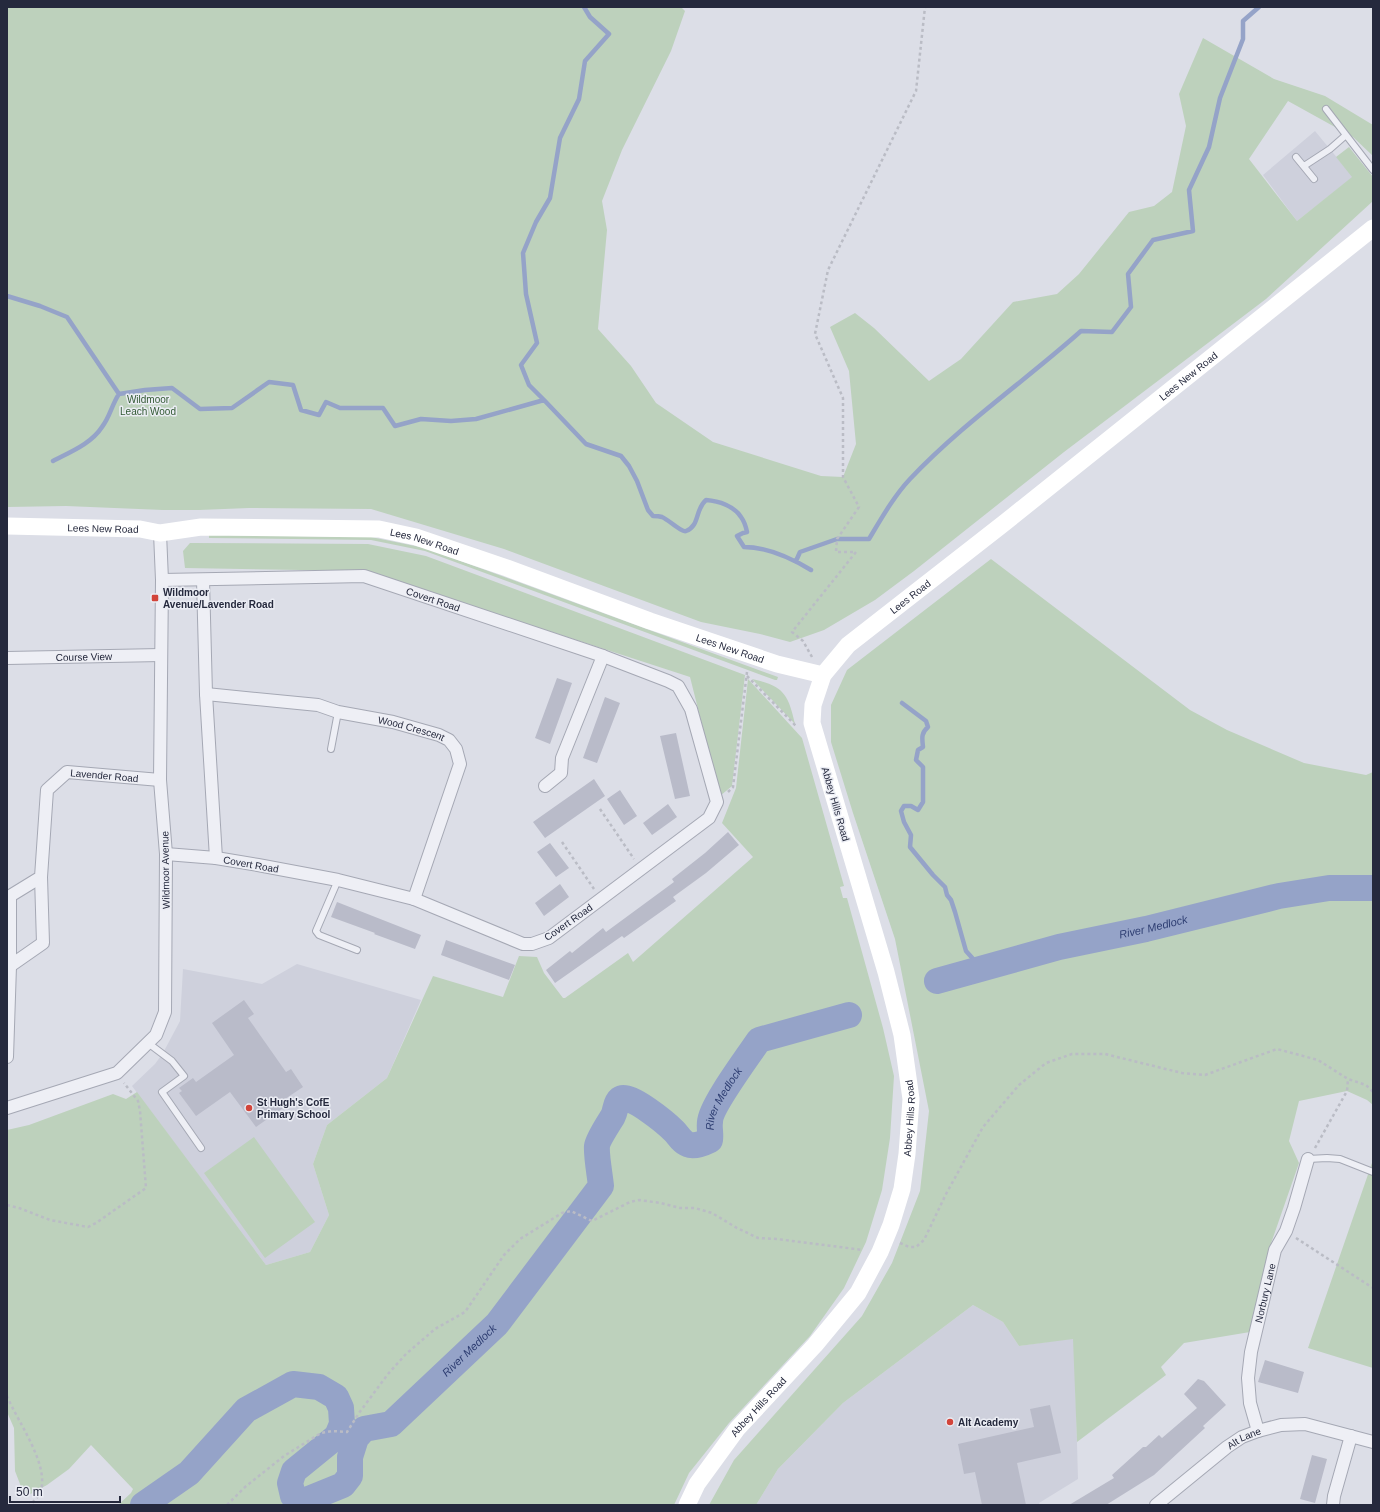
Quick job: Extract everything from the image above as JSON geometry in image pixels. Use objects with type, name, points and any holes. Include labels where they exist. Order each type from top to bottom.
[{"type":"main road","name":"Lees New Road","points":[[1003,524],[1373,228]]},
{"type":"main road","name":"Lees Road","points":[[823,675],[848,645],[1003,524]]},
{"type":"main road","name":"Lees New Road","points":[[7,526],[140,529],[160,533],[201,527],[379,529],[424,540],[507,568],[665,626],[777,664],[823,675]]},
{"type":"main road","name":"Abbey Hills Road","points":[[687,1505],[697,1484],[736,1429],[815,1345],[858,1293],[887,1236],[902,1189],[907,1154],[911,1099],[902,1035],[886,972],[812,723],[813,705],[823,675]]},
{"type":"street","name":"Wildmoor Avenue","points":[[7,1108],[117,1073],[156,1035],[165,1012],[166,854],[160,780],[162,580],[160,533]]},
{"type":"street","name":"Covert Road","points":[[162,580],[179,578],[203,580],[364,576],[603,656],[668,681],[678,686],[691,709],[717,802],[709,818],[549,938],[532,944],[523,944],[414,899],[338,880],[216,858],[166,854]]},
{"type":"street","points":[[203,580],[206,694],[216,858]]},
{"type":"street","name":"Course View","points":[[7,658],[161,655]]},
{"type":"street","points":[[545,786],[561,773],[562,758],[603,656]]},
{"type":"street","name":"Wood Crescent","points":[[206,694],[318,705],[338,712],[394,722],[439,735],[449,740],[456,748],[460,764],[414,899]]},
{"type":"street","name":"Lavender Road","points":[[10,966],[43,943],[41,877],[47,790],[67,772],[160,780]]},
{"type":"street","points":[[7,1057],[10,966],[10,896],[41,877]]},
{"type":"street","name":"Norbury Lane","points":[[1258,1431],[1250,1403],[1248,1378],[1251,1352],[1276,1250],[1286,1231],[1308,1159]]},
{"type":"street","name":"Alt Lane","points":[[1156,1505],[1227,1447],[1242,1437],[1258,1431],[1281,1425],[1306,1424],[1373,1442]]},
{"type":"street","points":[[1333,1505],[1334,1496],[1351,1436]]},
{"type":"lane","points":[[1326,109],[1373,170]]},
{"type":"lane","points":[[1304,166],[1330,149],[1346,135]]},
{"type":"lane","points":[[1296,157],[1314,179]]},
{"type":"lane","points":[[331,749],[338,712]]},
{"type":"lane","points":[[338,880],[316,931],[319,935],[357,950]]},
{"type":"lane","points":[[148,1043],[172,1061],[184,1076],[162,1092],[201,1148]]},
{"type":"lane","points":[[1308,1159],[1340,1159],[1373,1172]]},
{"type":"path","points":[[823,675],[803,641],[792,632],[856,552],[836,552],[837,539],[859,507],[844,477],[843,398],[815,334],[828,270],[916,91],[925,7]]},
{"type":"path","points":[[717,802],[733,787],[747,674],[798,728]]},
{"type":"path","points":[[600,809],[641,869]]},
{"type":"path","points":[[562,842],[602,899]]},
{"type":"path","points":[[887,1236],[909,1247],[916,1247],[924,1240],[946,1194],[983,1127],[1019,1085],[1046,1063],[1072,1054],[1105,1054],[1182,1073],[1205,1075],[1277,1049],[1318,1060],[1348,1079],[1366,1085],[1373,1092]]},
{"type":"path","points":[[7,1205],[50,1220],[88,1227],[146,1188],[138,1101],[117,1073]]},
{"type":"path","points":[[1308,1159],[1347,1091],[1348,1079]]},
{"type":"path","points":[[227,1505],[245,1487],[284,1456],[321,1433],[332,1431],[348,1432],[359,1413],[388,1374],[406,1354],[435,1329],[465,1312],[504,1255],[520,1239],[562,1213],[571,1212],[592,1221],[630,1202],[639,1200],[680,1208],[695,1208],[712,1212],[737,1228],[758,1238],[778,1239],[880,1252]]},
{"type":"path","points":[[1286,1231],[1373,1288]]},
{"type":"path","points":[[7,1396],[34,1449],[42,1475],[40,1493],[30,1505]]},
{"type":"shaded area","points":[[1315,131],[1353,177],[1297,221],[1263,175]]},
{"type":"shaded area","name":"St Hugh's CofE Primary School","points":[[297,964],[421,1000],[387,1078],[327,1125],[313,1164],[329,1215],[310,1252],[266,1265],[132,1086],[155,1064],[163,1053],[180,1021],[183,969],[262,984]]},
{"type":"shaded area","name":"Alt Academy","points":[[973,1305],[1003,1322],[1019,1346],[1074,1338],[1078,1479],[1039,1503],[1040,1505],[756,1505],[778,1469],[843,1403]]},
{"type":"green space","name":"Wildmoor Leach Wood","points":[[7,7],[681,7],[685,11],[671,51],[622,150],[602,201],[607,230],[598,329],[631,366],[656,403],[713,442],[821,476],[843,477],[856,444],[849,371],[830,327],[855,313],[874,328],[929,381],[961,359],[1013,302],[1057,294],[1079,274],[1129,212],[1154,206],[1172,192],[1186,126],[1179,94],[1203,38],[1274,79],[1325,96],[1373,125],[1373,156],[1353,137],[1288,101],[1249,159],[1297,221],[1352,177],[1336,157],[1349,147],[1373,177],[1373,201],[1266,299],[1064,452],[914,571],[875,600],[824,630],[790,642],[760,634],[701,622],[504,549],[371,509],[249,508],[163,510],[66,506],[7,507]]},
{"type":"green space","points":[[209,535],[371,537],[425,548],[778,677],[777,680],[775,680],[425,551],[371,540],[209,538]]},
{"type":"green space","points":[[190,543],[368,544],[426,556],[745,675],[732,786],[720,796],[690,677],[365,571],[185,568],[183,551]]},
{"type":"green space","points":[[991,559],[1190,710],[1227,730],[1304,763],[1366,775],[1373,772],[1373,1105],[1367,1100],[1347,1091],[1299,1101],[1289,1141],[1299,1163],[1269,1249],[1250,1332],[1184,1343],[1161,1367],[1166,1375],[1077,1442],[1073,1339],[1019,1346],[1003,1322],[973,1305],[843,1403],[778,1469],[756,1505],[709,1505],[734,1460],[862,1316],[892,1263],[920,1191],[929,1111],[895,939],[831,742],[831,705],[847,670]]},
{"type":"green space","points":[[748,679],[802,738],[844,886],[840,887],[843,898],[847,898],[883,1028],[894,1076],[890,1138],[882,1190],[866,1242],[844,1288],[810,1336],[729,1423],[689,1473],[674,1505],[118,1505],[131,1493],[133,1489],[91,1445],[69,1469],[47,1485],[25,1497],[15,1471],[14,1428],[7,1412],[7,1130],[29,1125],[113,1094],[126,1099],[137,1092],[266,1265],[310,1252],[329,1215],[313,1164],[327,1125],[387,1078],[433,976],[503,997],[519,956],[537,957],[544,973],[563,998],[565,998],[628,953],[633,962],[753,857],[722,823],[736,788]]},
{"type":"green space","points":[[752,679],[771,685],[782,692],[790,705],[795,724]]},
{"type":"green space","points":[[254,1137],[315,1222],[265,1258],[204,1173]]},
{"type":"green space","points":[[1373,1160],[1373,1368],[1308,1348]]},
{"type":"building","points":[[557,678],[572,683],[550,744],[535,738]]},
{"type":"building","points":[[605,697],[620,703],[597,763],[583,758]]},
{"type":"building","points":[[676,733],[690,796],[675,799],[660,736]]},
{"type":"building","points":[[594,779],[605,796],[545,838],[533,822]]},
{"type":"building","points":[[620,790],[637,816],[624,825],[607,799]]},
{"type":"building","points":[[668,804],[677,817],[652,835],[643,823]]},
{"type":"building","points":[[728,832],[739,845],[706,873],[673,897],[676,901],[624,938],[622,936],[555,983],[546,970],[570,951],[572,953],[603,928],[606,932],[674,882],[672,879],[705,853]]},
{"type":"building","points":[[550,843],[569,868],[556,877],[537,852]]},
{"type":"building","points":[[560,884],[569,897],[544,916],[535,903]]},
{"type":"building","points":[[337,902],[421,935],[415,949],[331,917]]},
{"type":"building","points":[[446,940],[515,965],[509,980],[441,955]]},
{"type":"building","points":[[244,1000],[254,1014],[248,1018],[286,1072],[291,1069],[303,1087],[279,1103],[283,1108],[256,1127],[230,1092],[196,1116],[179,1093],[182,1091],[179,1088],[193,1078],[196,1082],[234,1055],[212,1023]]},
{"type":"building","points":[[1265,1360],[1304,1372],[1298,1393],[1258,1382]]},
{"type":"building","points":[[1198,1379],[1204,1381],[1226,1405],[1203,1426],[1205,1428],[1154,1475],[1106,1505],[1069,1505],[1114,1478],[1112,1475],[1143,1447],[1146,1447],[1159,1435],[1162,1438],[1197,1408],[1184,1394]]},
{"type":"building","points":[[1050,1405],[1061,1453],[1017,1463],[1026,1505],[982,1505],[975,1472],[964,1474],[958,1444],[1034,1427],[1030,1409]]},
{"type":"building","points":[[1312,1455],[1327,1459],[1315,1503],[1300,1499]]},
{"type":"waterway","points":[[544,400],[529,385],[521,365],[537,343],[526,294],[523,253],[536,222],[550,198],[560,138],[579,99],[585,61],[609,34],[590,17],[584,7]]},
{"type":"waterway","points":[[796,561],[800,552],[837,539],[869,539],[888,508],[910,479],[972,421],[1081,331],[1112,332],[1131,307],[1128,274],[1153,240],[1193,231],[1189,190],[1209,147],[1220,98],[1243,39],[1243,21],[1259,7]]},
{"type":"waterway","points":[[7,296],[40,306],[67,317],[119,394],[172,388],[200,409],[232,408],[269,382],[293,385],[301,410],[319,415],[326,402],[340,408],[383,408],[395,426],[421,419],[451,421],[476,419],[544,400],[586,444],[621,456],[629,466],[637,481],[648,510],[653,516],[662,517],[686,531],[690,529],[696,521],[700,508],[706,500],[721,503],[738,513],[743,520],[747,532],[737,536],[744,547],[753,547],[779,554],[811,570]]},
{"type":"waterway","points":[[53,461],[80,447],[97,433],[105,423],[119,394]]},
{"type":"waterway","points":[[902,703],[926,721],[928,727],[923,734],[923,747],[918,750],[916,760],[923,767],[923,802],[918,810],[911,806],[904,806],[901,811],[904,822],[911,835],[910,847],[945,887],[955,912],[966,951],[975,961],[983,959],[990,966]]},
{"type":"waterway","name":"River Medlock","points":[[937,981],[1059,947],[1146,929],[1279,896],[1329,888],[1373,888]]},
{"type":"waterway","name":"River Medlock","points":[[143,1505],[189,1473],[246,1410],[293,1384],[319,1387],[336,1397],[341,1408],[342,1424],[337,1436],[294,1471],[290,1483],[293,1496],[300,1504],[343,1485],[350,1476],[350,1457],[356,1438],[364,1429],[391,1424],[497,1324],[601,1186],[597,1146],[601,1135],[613,1116],[617,1102],[620,1099],[625,1098],[631,1100],[648,1110],[670,1127],[687,1144],[695,1145],[703,1143],[710,1140],[710,1122],[716,1105],[759,1040],[849,1015]]},
{"type":"place","name":"Wildmoor Avenue/Lavender Road","points":[[155,598]]},
{"type":"place","name":"St Hugh's CofE Primary School","points":[[249,1108]]},
{"type":"place","name":"Alt Academy","points":[[950,1422]]}]
